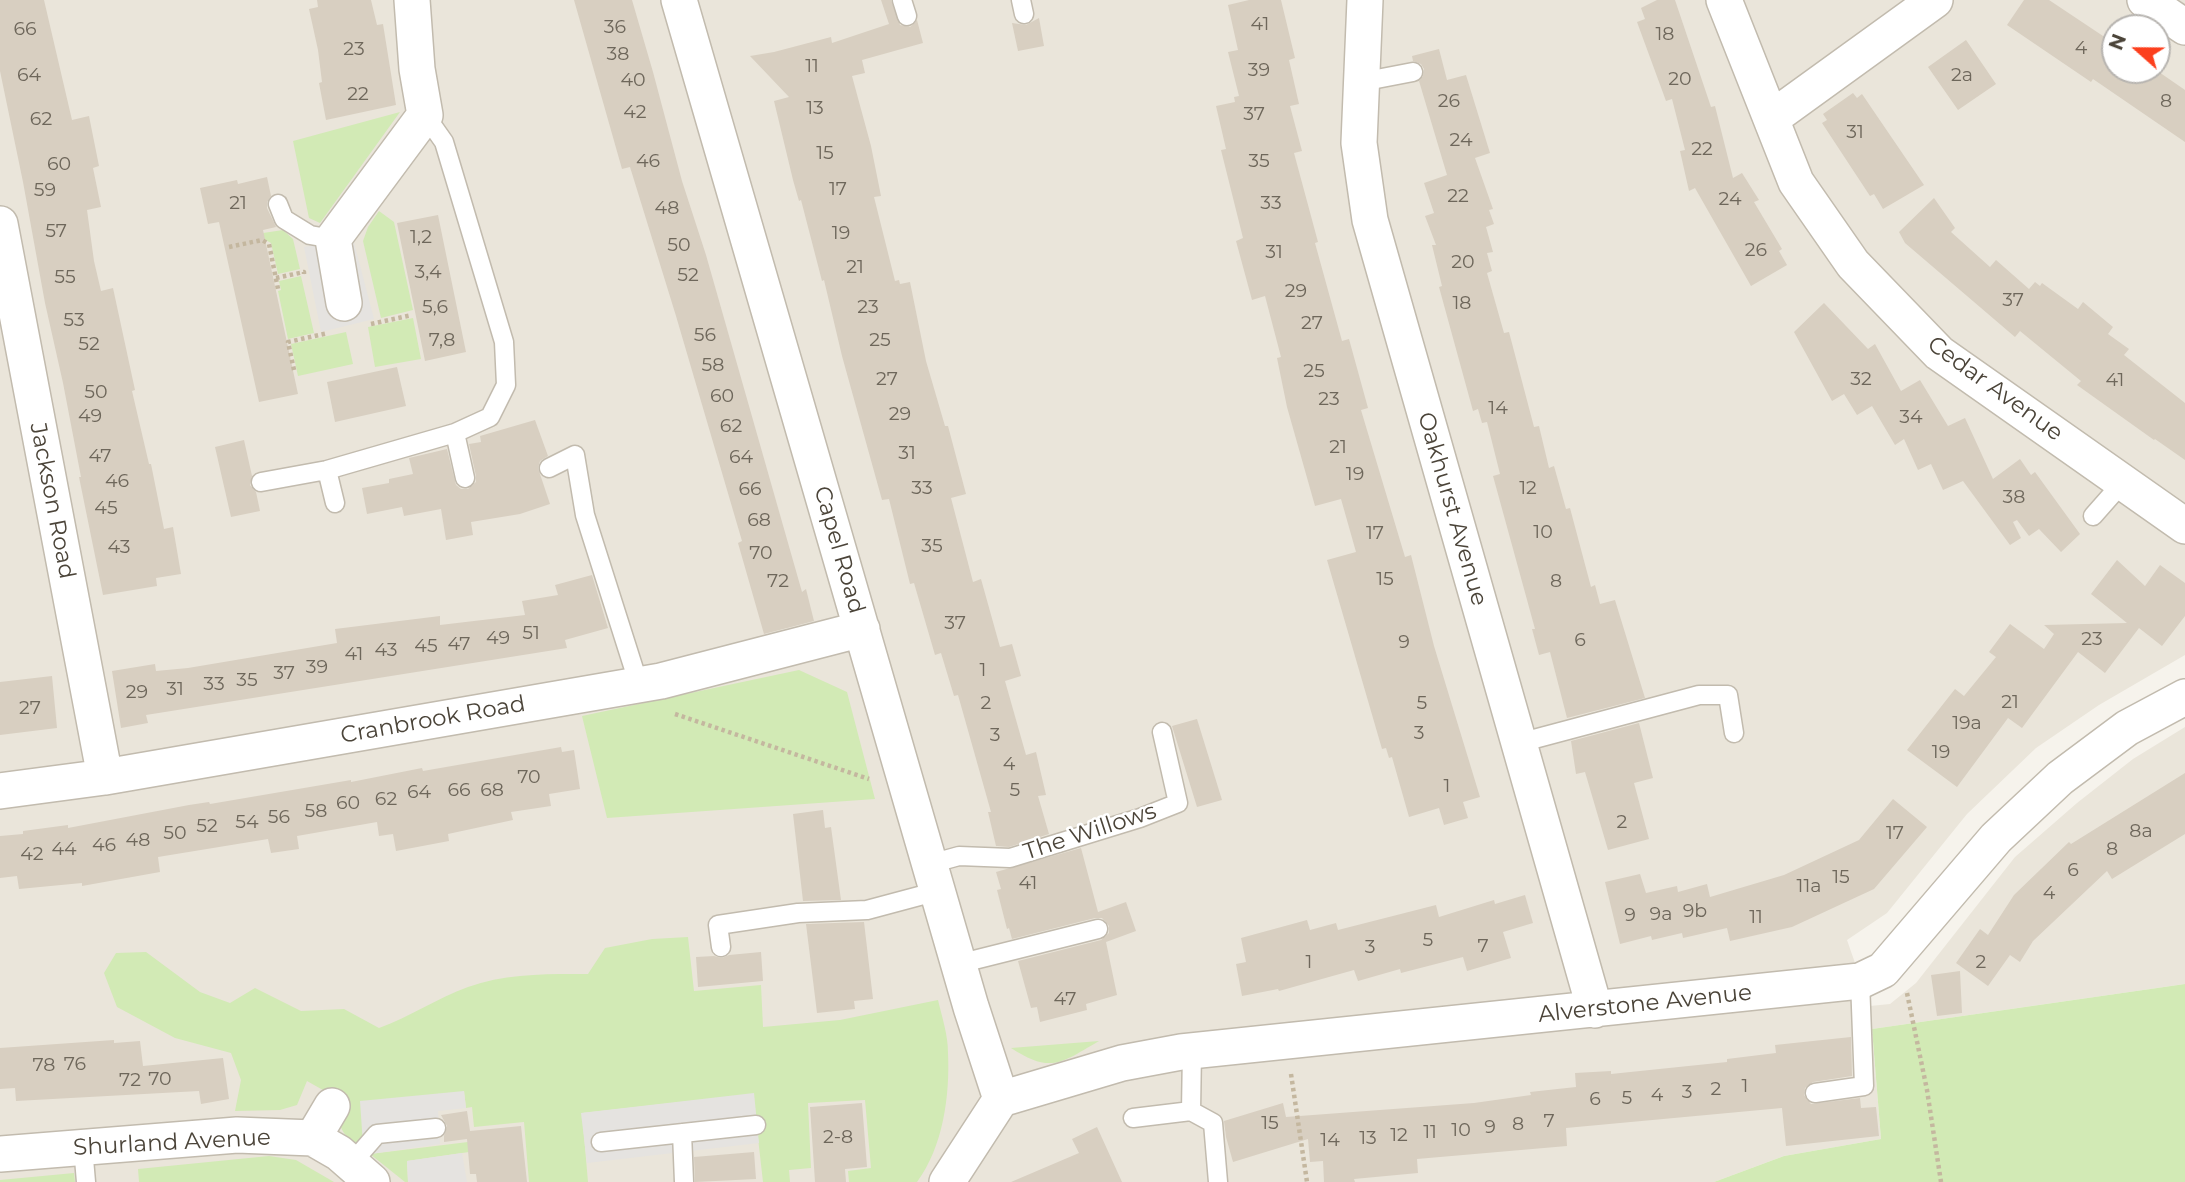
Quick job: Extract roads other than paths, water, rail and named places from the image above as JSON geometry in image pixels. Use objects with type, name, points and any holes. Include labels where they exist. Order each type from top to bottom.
[{"type":"street","points":[[349,319],[333,239],[425,115],[417,69],[412,0]]},
{"type":"street","name":"Capel Road","points":[[679,0],[958,964],[1001,1099]]},
{"type":"street","name":"Oakhurst Avenue","points":[[1365,0],[1359,144],[1370,220],[1595,1010]]},
{"type":"street","name":"Cedar Avenue","points":[[1724,0],[1797,182],[1853,264],[1940,354],[2185,526]]},
{"type":"street","points":[[1772,118],[1935,0]]},
{"type":"street","points":[[2145,0],[2185,27]]},
{"type":"street","name":"Jackson Road","points":[[0,224],[104,777]]},
{"type":"street","name":"Cranbrook Road","points":[[0,791],[104,777],[662,681],[862,629]]},
{"type":"street","name":"Alverstone Avenue","points":[[1001,1099],[1122,1063],[1192,1051],[1860,981],[1882,970],[1899,953],[1996,838],[2060,778],[2127,728],[2185,697]]},
{"type":"street","points":[[947,1182],[1001,1099]]},
{"type":"street","points":[[313,1138],[332,1106]]},
{"type":"street","name":"Shurland Avenue","points":[[0,1154],[237,1135],[313,1138],[339,1153],[362,1173]]},
{"type":"lane","points":[[1362,82],[1413,72]]},
{"type":"lane","points":[[261,482],[327,470],[455,433],[490,417],[506,385],[503,342],[444,142],[425,115]]},
{"type":"lane","points":[[278,204],[284,219],[310,235],[333,239]]},
{"type":"lane","points":[[455,433],[465,478]]},
{"type":"lane","points":[[549,468],[575,455],[585,515],[639,685]]},
{"type":"lane","points":[[327,470],[335,503]]},
{"type":"lane","points":[[2093,516],[2123,482]]},
{"type":"lane","points":[[1519,743],[1699,695],[1728,695],[1734,733]]},
{"type":"lane","name":"The Willows","points":[[934,877],[959,856],[1010,858],[1140,818],[1178,803],[1162,732]]},
{"type":"lane","points":[[721,947],[718,925],[798,914],[867,910],[934,877]]},
{"type":"lane","points":[[958,964],[1098,929]]},
{"type":"lane","points":[[1815,1093],[1864,1086],[1860,981]]},
{"type":"lane","points":[[1191,1111],[1192,1051]]},
{"type":"lane","points":[[1133,1118],[1191,1111],[1213,1123],[1218,1182]]},
{"type":"lane","points":[[601,1142],[757,1125]]},
{"type":"lane","points":[[362,1173],[377,1134],[436,1128]]},
{"type":"lane","points":[[682,1133],[684,1182]]},
{"type":"lane","points":[[83,1147],[86,1182]]}]
